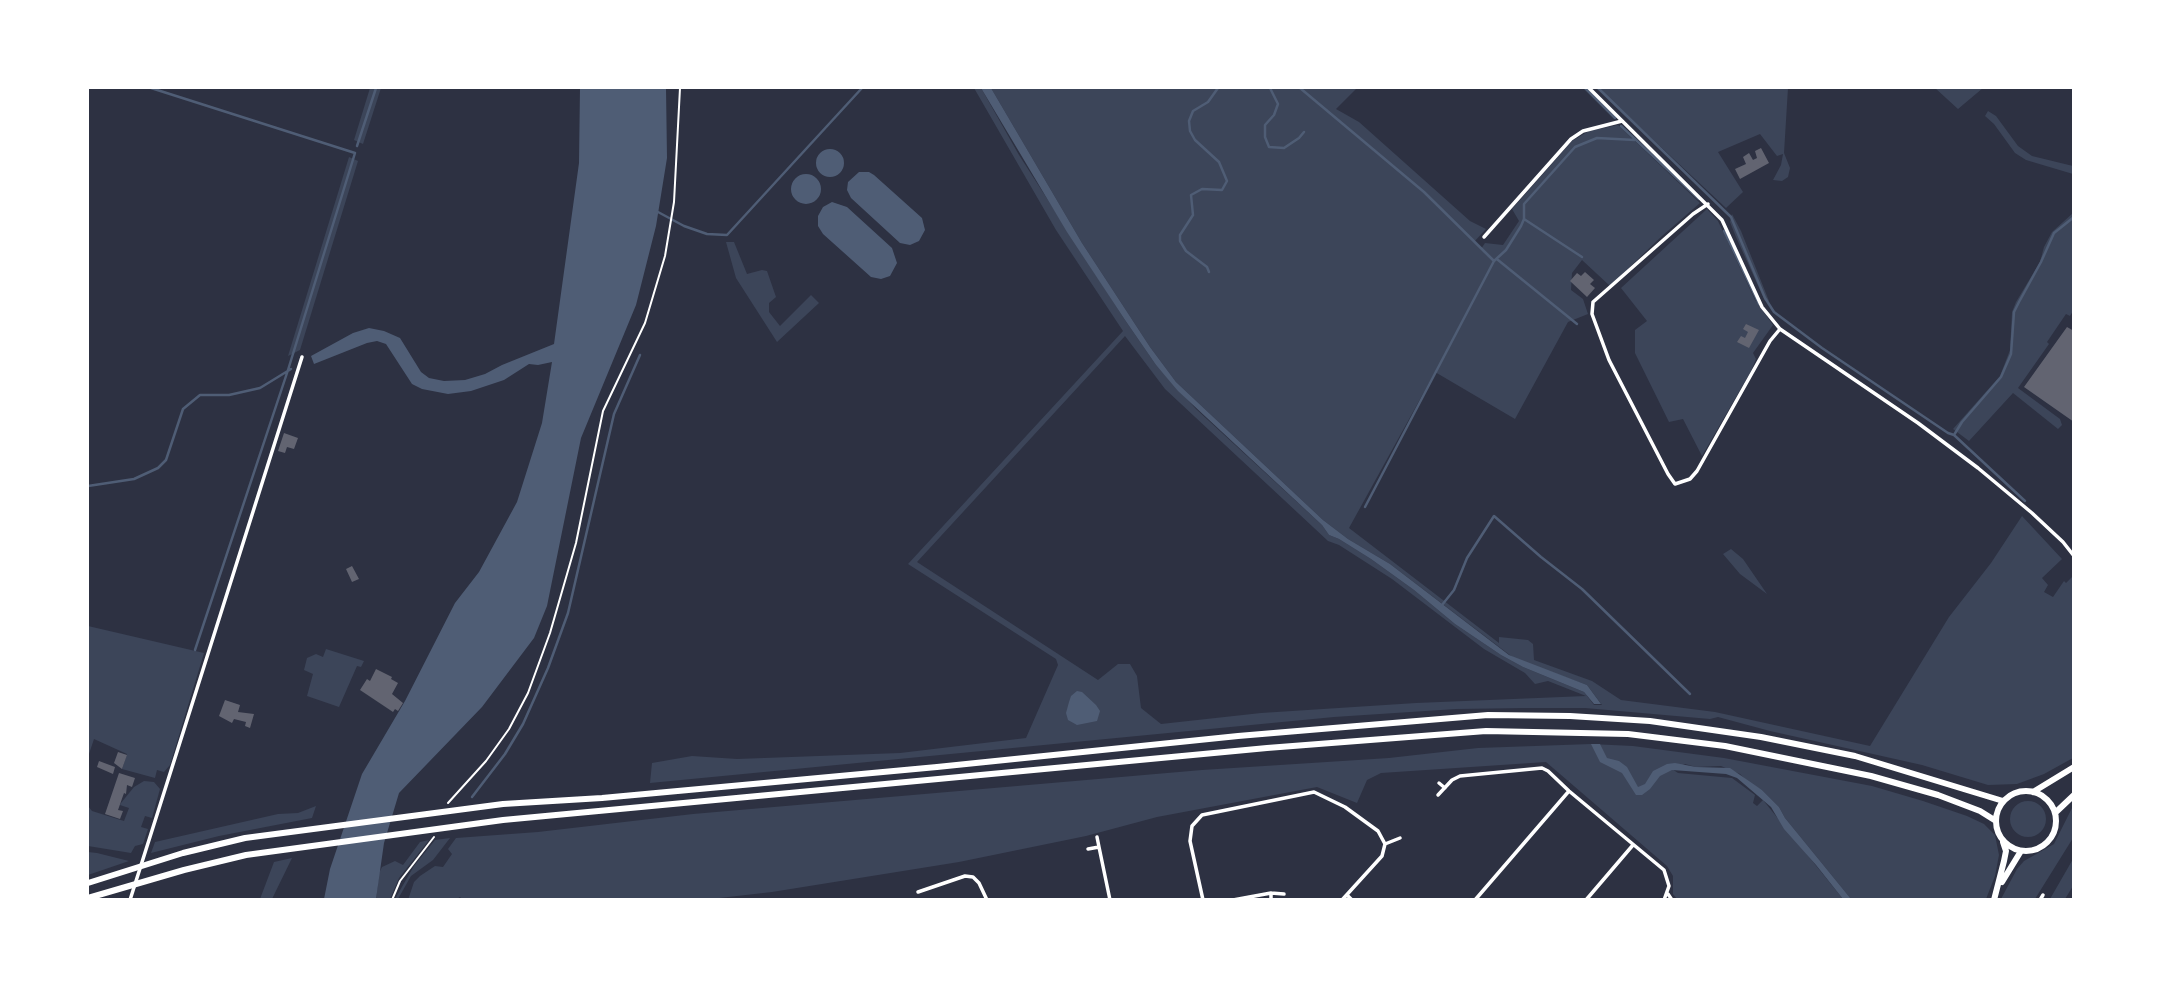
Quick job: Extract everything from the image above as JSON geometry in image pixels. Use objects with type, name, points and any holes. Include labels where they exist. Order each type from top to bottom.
[{"type":"main road","points":[[88,883],[108,875],[244,838],[503,804],[655,793],[1238,736],[1488,715],[1650,721],[1761,737],[1855,756],[2003,801]]},
{"type":"main road","points":[[88,898],[246,855],[503,820],[1293,746],[1486,731],[1628,734],[1725,746],[1822,764],[1938,795],[1980,811],[1996,821]]},
{"type":"main road","points":[[2033,792],[2074,767]]},
{"type":"main road","points":[[1994,900],[2006,851],[2002,840],[1996,821],[1998,811],[2003,801],[2019,792],[2033,792],[2043,796],[2055,813],[2056,823],[2046,845],[2021,851],[2011,848],[2002,840]]},
{"type":"main road","points":[[2055,813],[2074,794]]},
{"type":"main road","points":[[1999,886],[2021,851]]},
{"type":"street","points":[[1589,88],[1722,220],[1762,307],[1780,329],[1918,423],[1978,468],[2032,513],[2074,556]]},
{"type":"street","points":[[1484,237],[1571,139],[1583,131],[1622,121]]},
{"type":"street","points":[[1708,204],[1693,214],[1593,302],[1592,314],[1609,360],[1675,484],[1690,479],[1698,471],[1770,341],[1780,329]]},
{"type":"street","points":[[130,900],[302,357]]},
{"type":"street","points":[[1438,795],[1460,776],[1542,768],[1664,870],[1668,877],[1668,894],[1672,900]]},
{"type":"street","points":[[1439,783],[1445,788]]},
{"type":"street","points":[[1475,900],[1569,791]]},
{"type":"street","points":[[1203,900],[1190,841],[1192,825],[1202,815],[1314,792],[1345,807],[1378,831],[1385,844],[1382,856],[1342,900]]},
{"type":"street","points":[[1097,836],[1110,900]]},
{"type":"street","points":[[1385,844],[1400,838]]},
{"type":"street","points":[[1586,900],[1634,845]]},
{"type":"street","points":[[1088,849],[1099,847]]},
{"type":"street","points":[[918,891],[965,876],[973,877],[987,900]]},
{"type":"street","points":[[1270,900],[1271,893]]},
{"type":"street","points":[[1233,900],[1271,893],[1284,894]]},
{"type":"street","points":[[1664,900],[1668,894]]},
{"type":"street","points":[[1347,895],[1352,900]]},
{"type":"path","points":[[446,809],[449,799],[486,761],[509,729],[539,664],[560,603],[576,543],[603,411],[645,323],[672,223],[680,88]]},
{"type":"path","points":[[392,900],[400,881],[435,835]]},
{"type":"shaded area","points":[[370,88],[381,88],[363,144],[354,140]]},
{"type":"shaded area","points":[[580,88],[666,88],[667,158],[656,226],[636,305],[581,438],[547,606],[534,638],[482,707],[399,793],[384,843],[376,899],[324,899],[330,869],[362,774],[405,701],[455,603],[479,572],[517,502],[542,423],[552,362],[529,364],[504,380],[471,391],[448,394],[422,389],[412,384],[386,344],[377,341],[314,364],[311,356],[353,333],[369,328],[400,338],[421,372],[429,378],[444,381],[465,380],[554,344],[579,163]]},
{"type":"shaded area","points":[[974,88],[981,88],[1019,155],[1156,365],[1196,409],[1322,525],[1329,535],[1371,559],[1455,624],[1501,655],[1584,692],[1594,705],[1602,705],[1587,685],[1515,659],[1390,564],[1348,539],[1323,520],[1176,382],[1082,243],[991,88],[1357,88],[1336,109],[1359,122],[1470,221],[1486,229],[1474,242],[1481,249],[1485,243],[1503,245],[1519,221],[1512,209],[1572,141],[1589,131],[1618,125],[1700,203],[1610,286],[1582,260],[1572,273],[1571,290],[1583,299],[1588,314],[1568,322],[1515,419],[1435,372],[1349,528],[1499,643],[1499,637],[1528,640],[1533,644],[1534,660],[1592,681],[1621,700],[1715,712],[1870,746],[1949,617],[1991,563],[2022,516],[2062,559],[2042,578],[2048,585],[2044,592],[2053,597],[2064,581],[2066,583],[2073,576],[2073,758],[2044,774],[2017,784],[1988,785],[1922,765],[1718,717],[1710,719],[1585,708],[1456,709],[1334,717],[650,783],[652,763],[692,756],[737,759],[900,753],[1026,738],[1058,665],[1056,659],[908,564],[1123,331],[1056,230]],"holes":[[[1125,336],[1165,389],[1328,541],[1339,545],[1392,579],[1484,649],[1525,673],[1535,684],[1548,681],[1586,696],[1261,713],[1161,724],[1141,708],[1137,676],[1130,664],[1118,664],[1098,680],[917,562]]]},
{"type":"shaded area","points":[[981,88],[991,88],[1082,243],[1176,382],[1323,520],[1348,539],[1390,564],[1509,655],[1587,685],[1601,704],[1594,704],[1584,692],[1501,655],[1455,624],[1371,559],[1329,535],[1322,525],[1178,391],[1156,365],[1067,232]]},
{"type":"shaded area","points":[[1598,88],[1788,88],[1784,153],[1790,168],[1788,177],[1782,181],[1773,180],[1783,154],[1777,156],[1760,134],[1718,152],[1743,192],[1726,208]]},
{"type":"shaded area","points":[[1935,88],[1983,88],[1958,109]]},
{"type":"shaded area","points":[[1988,111],[1996,116],[2018,146],[2032,156],[2073,166],[2073,174],[2026,160],[2015,153],[1985,116]]},
{"type":"shaded area","points":[[830,149],[840,153],[844,163],[840,173],[830,177],[820,173],[816,163],[820,153]]},
{"type":"shaded area","points":[[349,157],[358,161],[300,350],[288,356]]},
{"type":"shaded area","points":[[859,172],[874,175],[922,218],[925,230],[919,241],[910,245],[900,243],[851,198],[847,190],[848,182]]},
{"type":"shaded area","points":[[806,174],[816,179],[821,189],[816,199],[806,204],[796,199],[791,189],[796,179]]},
{"type":"shaded area","points":[[832,202],[847,207],[892,248],[897,263],[890,276],[881,279],[871,277],[823,234],[818,226],[818,216],[823,207]]},
{"type":"shaded area","points":[[1707,209],[1718,221],[1755,300],[1773,325],[1753,353],[1756,359],[1751,371],[1702,456],[1683,419],[1669,422],[1635,353],[1635,330],[1647,321],[1621,288]]},
{"type":"shaded area","points":[[2073,213],[2073,311],[2070,316],[2066,314],[2018,388],[2060,419],[2062,425],[2058,429],[2013,393],[1969,441],[1953,429],[2000,376],[2010,350],[2012,312],[2016,302],[2040,262],[2052,232]]},
{"type":"shaded area","points":[[1732,214],[1769,301],[1765,301],[1736,237],[1730,222]]},
{"type":"shaded area","points":[[726,242],[734,242],[747,274],[767,271],[776,297],[769,303],[769,312],[780,326],[811,295],[819,303],[777,342],[736,278]]},
{"type":"shaded area","points":[[1731,549],[1743,559],[1767,594],[1740,574],[1723,554]]},
{"type":"shaded area","points":[[88,626],[204,653],[170,765],[164,772],[157,770],[155,778],[122,769],[127,754],[94,739],[88,757]]},
{"type":"shaded area","points":[[326,649],[364,661],[361,667],[357,666],[339,707],[307,696],[313,674],[304,670],[307,658],[316,654],[323,657]]},
{"type":"shaded area","points":[[1077,691],[1082,692],[1100,711],[1097,721],[1077,725],[1068,720],[1066,713],[1069,702]]},
{"type":"shaded area","points":[[1591,744],[1633,746],[1724,758],[1872,786],[1923,801],[1984,824],[1995,835],[1999,855],[1995,876],[1986,899],[1851,899],[1779,807],[1762,790],[1740,774],[1721,766],[1696,767],[1685,764],[1672,769],[1678,773],[1732,778],[1755,795],[1753,803],[1757,806],[1763,800],[1843,899],[1677,899],[1673,894],[1673,876],[1667,866],[1546,762],[1381,773],[1367,780],[1357,803],[1317,787],[1157,817],[1086,836],[959,862],[772,892],[702,900],[463,900],[460,897],[455,900],[408,900],[414,882],[420,876],[435,866],[443,867],[452,854],[448,849],[456,838],[538,832],[693,814],[1202,770],[1389,758],[1478,748]]},
{"type":"shaded area","points":[[1591,744],[1600,744],[1607,758],[1619,761],[1627,767],[1638,787],[1645,784],[1653,771],[1667,764],[1730,768],[1762,790],[1779,807],[1851,899],[1843,899],[1784,829],[1771,807],[1737,778],[1726,774],[1672,770],[1660,776],[1642,795],[1636,795],[1622,773],[1600,762]]},
{"type":"shaded area","points":[[144,781],[154,782],[160,789],[152,818],[145,816],[141,827],[148,829],[143,844],[135,846],[131,853],[88,846],[88,806],[92,811],[124,821],[129,808],[120,805],[121,803],[134,787]]},
{"type":"shaded area","points":[[2028,801],[2041,806],[2046,819],[2041,832],[2028,837],[2015,832],[2010,819],[2015,806]]},
{"type":"shaded area","points":[[316,806],[312,818],[219,836],[151,853],[155,842],[278,814],[298,813]]},
{"type":"shaded area","points":[[2073,806],[2073,838],[2035,899],[2001,899],[2024,861],[2054,844]]},
{"type":"shaded area","points":[[450,838],[433,860],[411,876],[398,899],[395,899],[414,866],[435,840]]},
{"type":"shaded area","points":[[429,840],[399,878],[390,899],[376,900],[382,867],[395,861],[403,865],[420,842]]},
{"type":"shaded area","points":[[88,852],[97,853],[129,861],[88,875]]},
{"type":"shaded area","points":[[292,858],[272,899],[260,899],[274,862]]},
{"type":"shaded area","points":[[2073,859],[2073,886],[2065,899],[2050,899]]},
{"type":"building","points":[[1761,148],[1769,163],[1740,179],[1735,169],[1746,164],[1743,157],[1749,153],[1753,160],[1757,158],[1755,151]]},
{"type":"building","points":[[1585,272],[1594,280],[1590,284],[1595,288],[1587,297],[1570,281],[1577,273],[1581,276]]},
{"type":"building","points":[[1746,324],[1759,330],[1749,348],[1737,342],[1741,336],[1745,338],[1748,332],[1743,329]]},
{"type":"building","points":[[2067,327],[2074,331],[2074,422],[2024,387]]},
{"type":"building","points":[[284,433],[298,438],[294,449],[287,447],[285,453],[278,451]]},
{"type":"building","points":[[352,566],[359,579],[352,582],[346,569]]},
{"type":"building","points":[[376,669],[398,683],[392,694],[403,703],[398,711],[395,709],[393,712],[360,690],[367,679],[370,681]]},
{"type":"building","points":[[225,700],[240,705],[238,712],[254,714],[250,728],[245,726],[246,722],[234,719],[232,723],[219,716]]},
{"type":"building","points":[[118,752],[127,755],[122,769],[114,763]]},
{"type":"building","points":[[99,761],[115,767],[113,774],[97,767]]},
{"type":"building","points":[[119,773],[135,778],[132,787],[127,785],[126,794],[124,793],[118,810],[123,811],[120,819],[105,814]]},
{"type":"waterway","points":[[151,88],[355,153],[288,370],[195,650]]},
{"type":"waterway","points":[[357,146],[376,88]]},
{"type":"waterway","points":[[658,212],[684,226],[707,234],[727,235],[862,88]]},
{"type":"waterway","points":[[1209,272],[1207,267],[1186,251],[1180,241],[1180,235],[1193,215],[1191,195],[1202,189],[1222,190],[1227,181],[1219,162],[1195,140],[1189,121],[1193,111],[1208,102],[1218,88]]},
{"type":"waterway","points":[[1270,88],[1278,104],[1274,115],[1265,125],[1265,137],[1269,147],[1284,148],[1304,132]]},
{"type":"waterway","points":[[1300,88],[1424,192],[1494,261]]},
{"type":"waterway","points":[[1585,88],[1615,118]]},
{"type":"waterway","points":[[1598,88],[1731,217],[1765,298],[1774,312],[1822,348],[1954,435],[2001,377],[2011,354],[2014,312],[2054,233],[2074,217]]},
{"type":"waterway","points":[[1621,126],[1699,199]]},
{"type":"waterway","points":[[1365,507],[1494,261],[1506,250],[1521,226],[1524,204],[1575,147],[1597,138],[1635,140]]},
{"type":"waterway","points":[[1524,219],[1582,257]]},
{"type":"waterway","points":[[1724,231],[1759,304]]},
{"type":"waterway","points":[[1498,260],[1577,324]]},
{"type":"waterway","points":[[472,797],[505,754],[523,724],[548,668],[568,613],[614,414],[640,355]]},
{"type":"waterway","points":[[88,486],[134,479],[158,468],[166,460],[183,409],[200,395],[229,395],[260,388],[291,369]]},
{"type":"waterway","points":[[1954,435],[2025,501]]},
{"type":"waterway","points":[[1442,605],[1454,590],[1467,558],[1494,516],[1582,589],[1690,694]]}]
